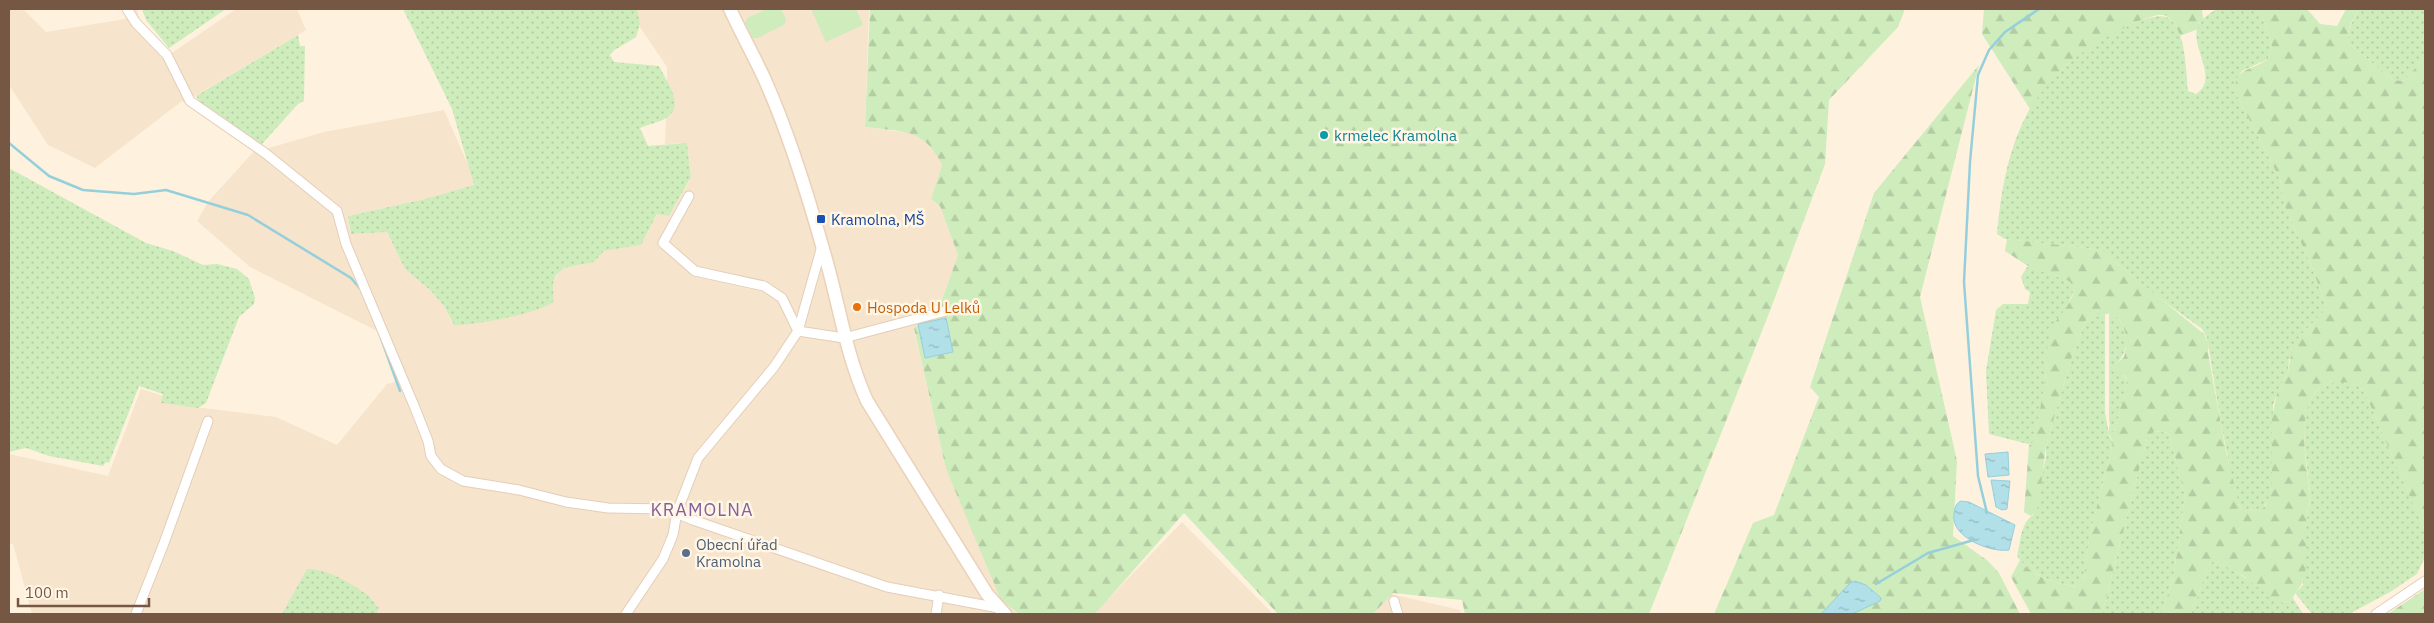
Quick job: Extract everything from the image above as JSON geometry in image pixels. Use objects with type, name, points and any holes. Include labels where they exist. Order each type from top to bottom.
[{"type":"street","points":[[127,9],[136,23],[167,55],[190,101],[265,153],[337,211],[348,250],[415,408],[428,441],[431,456],[441,470],[463,481],[519,490],[566,502],[608,508],[666,509],[887,587],[939,595],[1002,611]]},
{"type":"street","points":[[730,9],[765,81],[784,132],[822,246],[844,338],[854,372],[866,401],[987,594],[1002,611]]},
{"type":"street","points":[[689,196],[663,242],[694,271],[764,286],[782,298],[798,331]]},
{"type":"street","points":[[626,614],[663,559],[672,535],[677,512],[698,458],[774,367],[798,331],[822,246]]},
{"type":"street","points":[[798,331],[844,338],[946,311]]},
{"type":"street","points":[[136,614],[164,543],[208,420]]},
{"type":"street","points":[[2376,614],[2425,581]]},
{"type":"street","points":[[936,614],[939,595]]},
{"type":"street","points":[[1394,601],[1398,614]]},
{"type":"shaded area","points":[[9,9],[23,9],[46,32],[125,19],[128,13],[125,9],[137,9],[139,20],[169,55],[236,9],[297,9],[306,30],[190,99],[262,150],[324,132],[444,110],[469,167],[474,185],[425,199],[348,216],[351,234],[387,232],[405,269],[431,291],[444,306],[452,323],[554,301],[553,284],[559,271],[564,268],[594,262],[604,251],[641,245],[658,213],[669,216],[689,182],[691,174],[687,143],[665,144],[666,118],[669,117],[674,98],[667,83],[667,67],[640,27],[637,9],[869,9],[865,127],[916,134],[935,148],[942,165],[931,199],[940,206],[958,255],[938,311],[914,329],[946,469],[1004,602],[1018,614],[32,614],[13,544],[9,544],[9,454],[108,476],[141,389],[163,396],[161,403],[276,417],[337,445],[387,384],[402,380],[383,334],[250,267],[197,221],[208,202],[255,150],[182,101],[95,168],[48,145],[9,85]]},
{"type":"shaded area","points":[[1182,522],[1273,614],[1094,614]]},
{"type":"shaded area","points":[[1391,594],[1460,610],[1461,614],[1373,614]]},
{"type":"green space","points":[[142,9],[226,9],[169,48],[146,20]]},
{"type":"green space","points":[[403,9],[637,9],[640,24],[636,37],[613,51],[610,55],[614,62],[659,66],[672,91],[675,105],[669,116],[640,128],[648,146],[687,143],[691,177],[669,216],[657,214],[641,245],[604,251],[594,262],[564,268],[556,275],[553,284],[554,301],[547,306],[506,318],[454,325],[444,306],[431,291],[405,269],[387,232],[351,234],[348,216],[425,199],[474,185],[452,109]]},
{"type":"green space","points":[[767,9],[781,9],[786,19],[785,24],[758,38],[753,38],[745,23],[747,18]]},
{"type":"green space","points":[[811,9],[856,9],[863,25],[826,42]]},
{"type":"green space","points":[[870,9],[1905,9],[1898,27],[1829,100],[1825,164],[1768,316],[1649,614],[1465,614],[1462,600],[1393,593],[1373,614],[1278,614],[1184,513],[1095,614],[1019,614],[1001,600],[946,469],[914,328],[938,311],[958,255],[940,206],[931,199],[942,165],[935,153],[928,144],[911,134],[865,127]]},
{"type":"green space","points":[[1984,9],[2202,9],[2203,19],[2199,23],[2198,29],[2180,36],[2174,23],[2164,15],[2155,15],[2143,19],[2113,34],[2084,51],[2066,65],[2046,86],[2030,109],[1982,34]]},
{"type":"green space","points":[[2216,9],[2260,9],[2272,47],[2268,59],[2242,71],[2236,80],[2236,94],[2280,179],[2285,207],[2311,265],[2327,308],[2300,336],[2289,360],[2288,372],[2277,393],[2273,406],[2272,488],[2270,498],[2261,511],[2242,510],[2235,495],[2207,338],[2202,329],[2158,297],[2103,252],[2094,249],[2005,239],[1997,234],[2003,188],[2014,143],[2031,107],[2056,75],[2075,57],[2117,31],[2133,23],[2161,16],[2170,19],[2179,33],[2184,53],[2188,91],[2196,94],[2203,87],[2205,79],[2205,69],[2197,40],[2197,30],[2200,22]]},
{"type":"green space","points":[[2260,9],[2307,9],[2320,24],[2337,26],[2346,9],[2359,9],[2349,30],[2348,43],[2393,80],[2404,81],[2425,57],[2425,544],[2424,529],[2366,395],[2355,385],[2341,382],[2324,386],[2313,395],[2307,409],[2304,426],[2310,495],[2306,519],[2306,569],[2303,582],[2293,598],[2284,603],[2266,596],[2264,592],[2242,575],[2215,561],[2210,563],[2191,614],[2162,614],[2174,573],[2185,496],[2169,433],[2154,431],[2147,439],[2102,614],[2031,614],[2011,577],[2020,560],[2032,571],[2054,582],[2078,587],[2084,580],[2089,538],[2113,442],[2108,432],[2110,424],[2111,432],[2114,432],[2127,383],[2125,377],[2116,368],[2116,364],[2124,357],[2126,337],[2120,320],[2110,313],[2086,320],[2070,362],[2046,446],[2038,508],[2031,516],[2024,512],[2029,445],[2032,445],[2042,400],[2049,335],[2054,324],[2068,306],[2073,293],[2073,287],[2069,281],[2031,268],[2005,251],[2007,239],[2094,249],[2103,252],[2204,334],[2208,342],[2208,353],[2226,452],[2239,504],[2242,510],[2260,511],[2266,505],[2272,488],[2272,418],[2277,393],[2288,372],[2292,349],[2300,336],[2327,308],[2311,265],[2285,207],[2280,179],[2236,94],[2237,79],[2240,74],[2268,59],[2272,47]]},
{"type":"green space","points":[[2359,9],[2425,9],[2425,57],[2404,81],[2393,80],[2348,43],[2349,30]]},
{"type":"green space","points":[[298,35],[300,46],[305,46],[304,101],[298,104],[261,145],[201,103],[196,96]]},
{"type":"green space","points":[[1979,65],[1920,297],[1957,461],[1953,536],[1988,561],[1999,573],[2020,614],[1714,614],[1753,523],[1774,515],[1819,397],[1810,387],[1874,193]]},
{"type":"green space","points":[[9,168],[146,243],[173,251],[203,265],[217,264],[237,269],[249,279],[255,298],[254,304],[239,317],[206,403],[198,408],[161,403],[163,394],[139,386],[109,463],[106,462],[103,466],[49,456],[26,448],[9,452]]},
{"type":"green space","points":[[2027,267],[2050,273],[2069,281],[2073,285],[2069,303],[2052,334],[2039,418],[2032,445],[1989,434],[1986,371],[1996,310],[2003,304],[2028,304],[2030,292],[2025,289],[2021,277]]},
{"type":"green space","points":[[2109,312],[2121,322],[2126,336],[2124,351],[2116,364],[2126,379],[2127,384],[2114,432],[2111,432],[2109,421]]},
{"type":"green space","points":[[2105,314],[2105,411],[2109,436],[2113,442],[2089,538],[2084,580],[2078,587],[2061,584],[2036,574],[2022,563],[2017,556],[2023,528],[2033,515],[2046,457],[2046,446],[2070,362],[2086,320]]},
{"type":"green space","points":[[2333,382],[2352,383],[2359,387],[2366,395],[2424,529],[2425,557],[2417,574],[2390,592],[2349,614],[2312,614],[2295,593],[2303,585],[2305,528],[2310,500],[2304,432],[2310,401],[2319,389]]},
{"type":"green space","points":[[2154,431],[2169,433],[2185,496],[2174,573],[2162,614],[2102,614],[2147,439]]},
{"type":"green space","points":[[2215,561],[2233,570],[2284,603],[2293,598],[2303,614],[2191,614],[2210,563]]},
{"type":"green space","points":[[307,569],[330,574],[360,590],[379,608],[376,614],[282,614]]},
{"type":"green space","points":[[2425,589],[2425,614],[2388,614]]},
{"type":"water","points":[[946,318],[953,352],[925,358],[918,324]]},
{"type":"water","points":[[2008,452],[2009,475],[1988,477],[1985,454]]},
{"type":"water","points":[[1991,480],[2010,481],[2007,509],[2002,510],[1996,507]]},
{"type":"water","points":[[1961,501],[1969,502],[2015,525],[2009,550],[1992,549],[1983,546],[1973,542],[1958,530],[1954,522],[1954,514],[1956,505]]},
{"type":"water","points":[[1855,581],[1866,585],[1881,598],[1880,601],[1852,614],[1821,614],[1850,583]]},
{"type":"waterway","points":[[1987,513],[1978,476],[1964,282],[1970,162],[1978,75],[1989,50],[2005,32],[2039,9]]},
{"type":"waterway","points":[[9,143],[49,176],[83,190],[134,194],[166,190],[248,215],[351,278],[363,292]]},
{"type":"waterway","points":[[377,327],[400,391]]},
{"type":"waterway","points":[[1876,584],[1928,553],[1974,540]]},
{"type":"place","name":"krmelec Kramolna","points":[[1324,135]]},
{"type":"place","name":"Kramolna, MŠ","points":[[821,219]]},
{"type":"place","name":"Hospoda U Lelků","points":[[857,307]]},
{"type":"place","name":"Obecní úřad Kramolna","points":[[686,553]]},
{"type":"district","name":"KRAMOLNA","points":[[702,509]]}]
